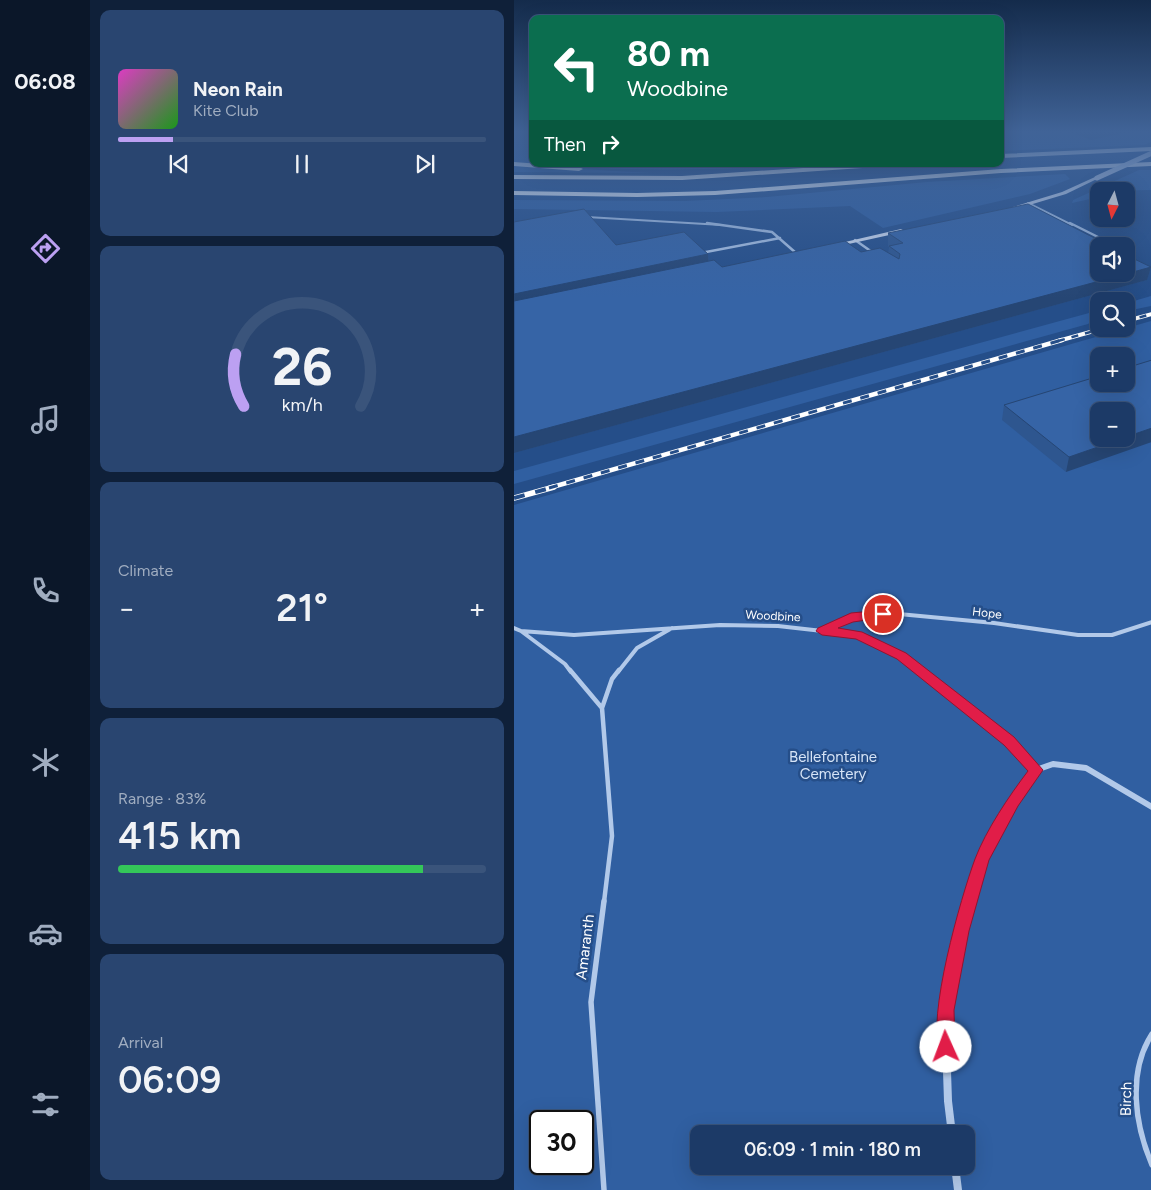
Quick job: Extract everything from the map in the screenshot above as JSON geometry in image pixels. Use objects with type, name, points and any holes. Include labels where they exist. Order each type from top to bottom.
[{"type":"highway","points":[[577,187],[622,187]]},
{"type":"highway","points":[[514,195],[715,193],[804,187]]},
{"type":"street","points":[[1007,208],[1028,204],[1079,187]]},
{"type":"street","points":[[830,246],[912,228]]},
{"type":"street","points":[[786,255],[804,251]]},
{"type":"street","points":[[951,1125],[948,1101],[945,1010],[962,931],[982,859],[1012,802],[1036,770],[1053,764],[1086,768],[1151,807]]},
{"type":"street","points":[[956,1175],[958,1190]]},
{"type":"lane","points":[[1028,204],[1097,237]]},
{"type":"lane","points":[[585,216],[718,224],[772,232],[796,253]]},
{"type":"lane","points":[[706,252],[780,238]]},
{"type":"lane","points":[[855,240],[876,255]]},
{"type":"lane","name":"Hope","points":[[822,631],[851,618],[899,614],[994,623],[1078,635],[1112,635],[1151,622]]},
{"type":"lane","name":"Woodbine","points":[[514,628],[521,631],[574,634],[720,624],[778,626],[858,635],[902,656],[1009,741],[1036,770]]},
{"type":"lane","name":"Amaranth","points":[[604,1190],[591,1002],[612,836],[602,708],[612,679],[637,648],[672,627]]},
{"type":"lane","points":[[521,631],[566,664],[602,708]]},
{"type":"lane","name":"Birch","points":[[1151,1034],[1146,1041],[1137,1087],[1139,1128],[1151,1165]]},
{"type":"green space","points":[[879,187],[1050,187],[1030,194],[883,228],[850,206],[717,212],[514,209],[514,200],[685,201],[767,197]]},
{"type":"green space","points":[[1135,187],[1151,187],[1151,190],[1135,190]]},
{"type":"green space","points":[[1090,192],[1090,199],[1072,203],[1073,200]]},
{"type":"green space","points":[[1151,296],[1151,306],[1135,309],[1135,301]]},
{"type":"green space","points":[[1090,314],[1090,322],[1088,324],[514,484],[514,471]]},
{"type":"green space","name":"Bellefontaine Cemetery","points":[[1151,321],[1151,1190],[514,1190],[514,505],[1096,337],[1135,337],[1135,326]]},
{"type":"building","points":[[1028,204],[1092,237],[1090,237],[1090,282],[1096,282],[514,437],[514,301],[714,260],[722,267],[845,241],[861,252],[880,248],[899,259],[900,254],[889,246],[903,243],[888,233]]},
{"type":"building","points":[[584,209],[616,245],[684,232],[708,254],[514,294],[514,222]]},
{"type":"building","points":[[1135,259],[1151,267],[1135,271]]},
{"type":"building","points":[[1152,360],[1152,428],[1135,434],[1135,402],[1090,402],[1090,447],[1098,447],[1069,457],[1004,405],[1090,379],[1090,392],[1135,392],[1135,365]]},
{"type":"railway","points":[[1135,319],[1152,314]]},
{"type":"railway","points":[[1058,341],[1090,332]]},
{"type":"railway","points":[[549,488],[1062,340]]},
{"type":"railway","points":[[514,498],[554,487]]},
{"type":"route","points":[[883,614],[851,618],[822,631],[858,635],[902,656],[1009,741],[1036,770],[1012,802],[982,859],[962,931],[945,1010],[946,1047]]}]
